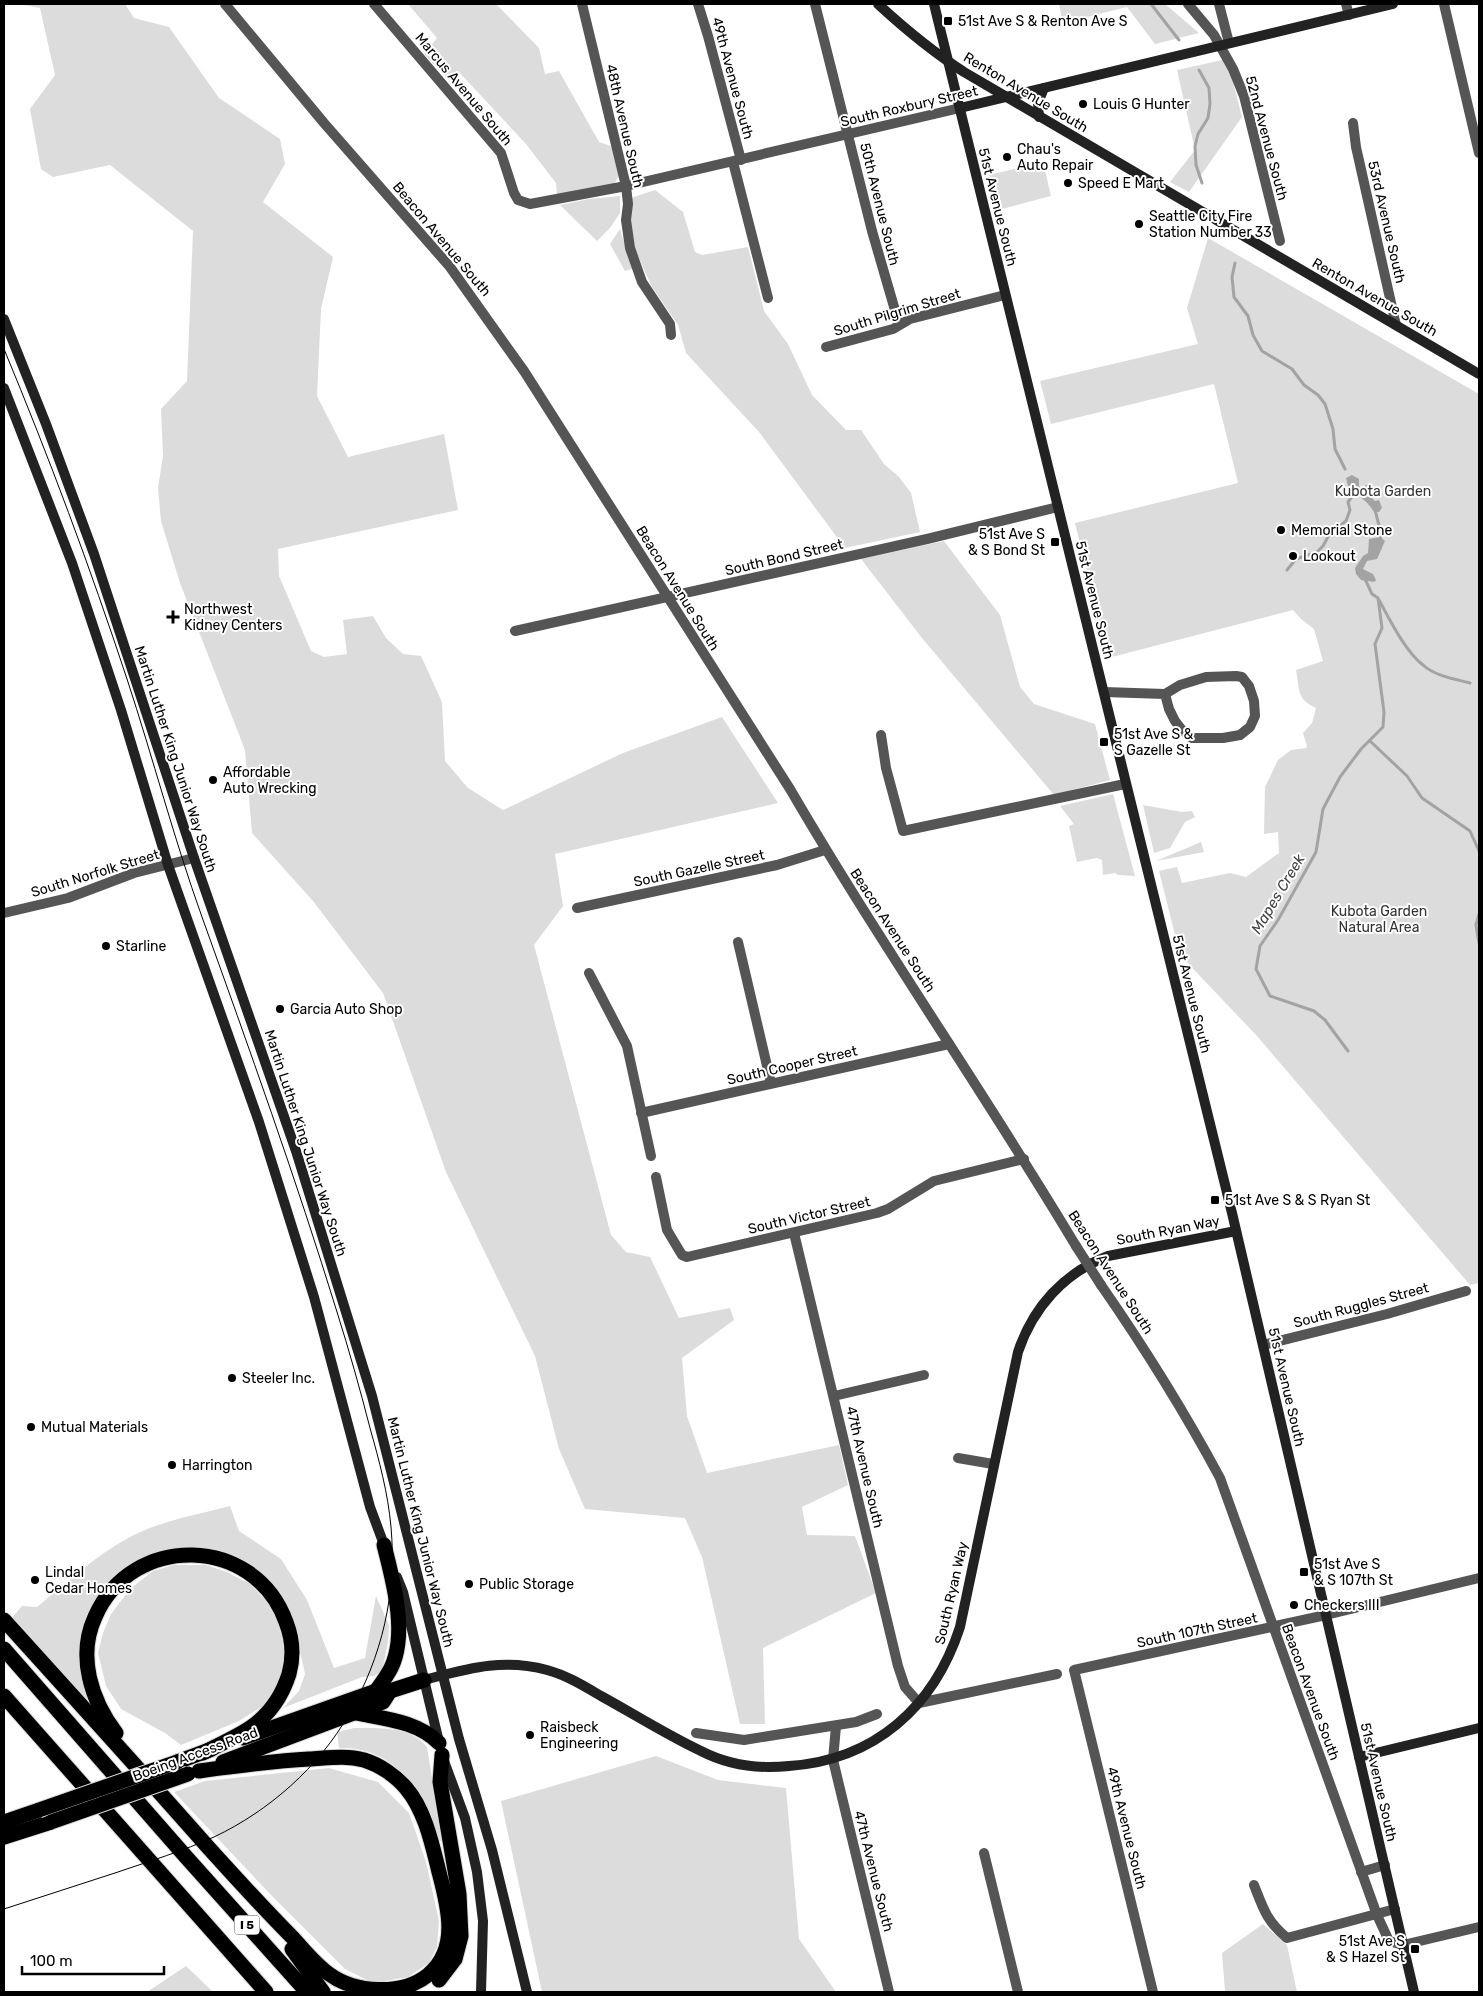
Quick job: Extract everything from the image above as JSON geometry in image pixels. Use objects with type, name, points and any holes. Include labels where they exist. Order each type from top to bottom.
[{"type":"highway","points":[[383,1691],[398,1641],[396,1591],[384,1545]]},
{"type":"highway","points":[[175,1810],[111,1727],[92,1688],[86,1655],[91,1625],[106,1596],[117,1583],[140,1566],[165,1557],[196,1555],[211,1557],[223,1560],[246,1571],[278,1603],[284,1615],[291,1639],[292,1664],[284,1689],[278,1699],[250,1728],[203,1753]]},
{"type":"highway","points":[[4,1620],[255,1900],[328,1974],[349,1992]]},
{"type":"highway","name":"I 5","points":[[4,1648],[307,1992]]},
{"type":"highway","name":"Boeing Access Road","points":[[4,1823],[383,1691],[424,1680]]},
{"type":"highway","name":"Boeing Access Road","points":[[4,1837],[194,1772],[355,1713],[383,1702],[383,1691]]},
{"type":"highway","name":"I 5","points":[[4,1696],[266,1992]]},
{"type":"highway","points":[[355,1713],[405,1722],[428,1733],[440,1749],[440,1782],[459,1894],[461,1936],[456,1959],[437,1982],[419,1992]]},
{"type":"highway","points":[[194,1772],[274,1761],[351,1757],[372,1763],[384,1769],[396,1778],[412,1796],[425,1823],[449,1914],[450,1936],[443,1958],[436,1969],[423,1980],[397,1989],[367,1989],[328,1974]]},
{"type":"highway","points":[[4,1823],[20,1831]]},
{"type":"highway","points":[[255,1900],[323,1992]]},
{"type":"main road","name":"Renton Avenue South","points":[[878,4],[897,22],[949,62],[1039,117],[1479,374]]},
{"type":"main road","name":"51st Avenue South","points":[[934,4],[1236,1231],[1414,1992]]},
{"type":"main road","name":"South Roxbury Street","points":[[960,108],[1393,4]]},
{"type":"main road","points":[[1039,117],[1038,103],[1044,88]]},
{"type":"main road","name":"Martin Luther King Junior Way South","points":[[4,320],[50,433],[82,519],[194,858],[296,1151],[372,1396],[459,1739],[492,1850],[527,1992]]},
{"type":"main road","points":[[4,388],[42,481],[72,563],[121,710],[168,865],[254,1107],[301,1252],[370,1507],[403,1592],[440,1749],[465,1818],[477,1872],[483,1921],[481,1992]]},
{"type":"main road","name":"South Ryan Way","points":[[444,1675],[478,1666],[497,1664],[528,1666],[548,1670],[576,1682],[702,1752],[721,1759],[757,1767],[813,1764],[833,1760],[880,1737],[899,1723],[919,1703],[938,1676],[951,1652],[960,1627],[993,1464],[1021,1344],[1037,1311],[1054,1290],[1078,1271],[1108,1256],[1236,1231]]},
{"type":"main road","name":"Boeing Access Road","points":[[424,1680],[444,1675]]},
{"type":"main road","points":[[1359,1757],[1479,1728]]},
{"type":"street","name":"Beacon Avenue South","points":[[225,4],[324,123],[412,222],[462,282],[529,379],[1024,1160],[1076,1246],[1189,1421],[1220,1478],[1377,1915],[1389,1941],[1403,1945]]},
{"type":"street","name":"Marcus Avenue South","points":[[374,4],[501,153],[518,200]]},
{"type":"street","name":"48th Avenue South","points":[[582,4],[626,186],[628,204],[626,220],[630,248],[642,282],[670,324],[671,335]]},
{"type":"street","name":"49th Avenue South","points":[[698,4],[708,36],[768,298]]},
{"type":"street","name":"50th Avenue South","points":[[815,4],[872,231],[899,324]]},
{"type":"street","points":[[1188,4],[1225,44]]},
{"type":"street","name":"52nd Avenue South","points":[[1220,4],[1227,56],[1244,96],[1280,241]]},
{"type":"street","points":[[1346,4],[1348,14]]},
{"type":"street","points":[[1444,4],[1479,153]]},
{"type":"street","name":"South Roxbury Street","points":[[518,200],[530,204],[626,186],[960,108]]},
{"type":"street","name":"53rd Avenue South","points":[[1353,124],[1356,147],[1396,325]]},
{"type":"street","name":"South Pilgrim Street","points":[[826,347],[893,329],[910,319],[1006,295]]},
{"type":"street","name":"South Bond Street","points":[[515,631],[1058,507]]},
{"type":"street","points":[[1104,692],[1165,694],[1180,685],[1206,677],[1242,677],[1252,693],[1255,716],[1250,727],[1240,735],[1223,738],[1192,738],[1175,721],[1168,709],[1165,694]]},
{"type":"street","points":[[881,735],[886,768],[903,831],[1125,784]]},
{"type":"street","name":"South Gazelle Street","points":[[577,908],[777,864],[826,850]]},
{"type":"street","name":"South Norfolk Street","points":[[4,913],[68,898],[134,873],[194,858]]},
{"type":"street","points":[[738,942],[771,1083]]},
{"type":"street","points":[[589,973],[627,1046],[651,1156]]},
{"type":"street","name":"South Cooper Street","points":[[642,1113],[949,1044]]},
{"type":"street","name":"South Victor Street","points":[[656,1177],[667,1230],[682,1255],[687,1257],[883,1211],[935,1180],[1024,1160]]},
{"type":"street","name":"47th Avenue South","points":[[794,1233],[898,1666],[905,1687],[919,1703]]},
{"type":"street","name":"South Ruggles Street","points":[[1263,1345],[1387,1314],[1466,1291]]},
{"type":"street","points":[[834,1396],[924,1375]]},
{"type":"street","points":[[958,1458],[993,1464]]},
{"type":"street","name":"South 107th Street","points":[[1074,1670],[1326,1616],[1479,1578]]},
{"type":"street","name":"49th Avenue South","points":[[1074,1670],[1153,1992]]},
{"type":"street","points":[[919,1703],[1057,1674]]},
{"type":"street","points":[[696,1733],[744,1740],[836,1726],[856,1722],[877,1714]]},
{"type":"street","name":"47th Avenue South","points":[[836,1726],[833,1760],[889,1992]]},
{"type":"street","points":[[984,1853],[1018,1992]]},
{"type":"street","points":[[1361,1872],[1384,1866]]},
{"type":"street","points":[[1254,1884],[1265,1915],[1272,1926],[1287,1938],[1395,1909]]},
{"type":"street","points":[[1403,1945],[1479,1927]]},
{"type":"green space","points":[[19,4],[125,4],[134,18],[169,27],[219,98],[280,139],[285,164],[263,202],[333,257],[321,309],[317,396],[348,457],[444,434],[458,510],[278,549],[279,576],[311,651],[324,657],[347,654],[343,620],[373,616],[386,638],[403,654],[421,656],[442,702],[445,761],[468,788],[503,810],[623,753],[722,717],[778,803],[555,854],[563,906],[534,945],[611,1235],[626,1252],[650,1257],[679,1318],[730,1308],[734,1320],[682,1358],[687,1416],[707,1473],[839,1445],[848,1485],[802,1507],[807,1535],[855,1536],[876,1593],[763,1648],[765,1724],[740,1724],[702,1557],[685,1518],[585,1509],[559,1449],[535,1356],[446,1172],[383,993],[313,901],[252,833],[245,750],[180,583],[161,521],[158,488],[163,456],[161,409],[187,381],[193,231],[110,165],[53,177],[41,169],[30,109],[55,75],[40,8]]},
{"type":"green space","points":[[408,4],[496,4],[539,48],[545,74],[559,71],[599,142],[611,146],[619,176],[614,184],[557,195],[556,183],[526,144],[458,71],[447,78],[424,54],[437,38]]},
{"type":"green space","points":[[1059,4],[1165,4],[1199,33],[1155,44],[1127,7],[1063,23]]},
{"type":"green space","points":[[1227,59],[1242,117],[1189,192],[1170,182],[1195,150],[1177,70]]},
{"type":"green space","points":[[1043,162],[1051,196],[998,210],[989,175]]},
{"type":"green space","points":[[655,190],[683,212],[695,252],[702,255],[748,247],[764,311],[788,344],[812,395],[846,430],[861,430],[884,464],[899,477],[911,493],[920,532],[845,548],[759,432],[686,353],[678,325],[652,287],[633,245],[630,222],[631,198]]},
{"type":"green space","points":[[620,196],[620,213],[610,228],[597,241],[560,205],[589,199]]},
{"type":"green space","points":[[620,229],[632,269],[625,271],[610,244]]},
{"type":"green space","points":[[1208,238],[1479,394],[1479,1283],[1470,1285],[1257,1036],[1180,955],[1159,871],[1177,867],[1182,883],[1230,873],[1246,877],[1279,853],[1278,832],[1264,834],[1265,787],[1278,760],[1291,750],[1306,748],[1307,746],[1303,733],[1312,723],[1316,708],[1302,697],[1296,670],[1323,661],[1314,629],[1293,610],[1108,658],[1075,523],[1238,483],[1214,384],[1051,424],[1040,381],[1198,344],[1187,308]]},
{"type":"green space","points":[[944,541],[1000,615],[1020,687],[1034,704],[1095,724],[1110,780],[1054,795],[922,638],[861,559]]},
{"type":"green space","points":[[1113,794],[1135,876],[1118,875],[1115,873],[1103,875],[1102,860],[1097,858],[1077,862],[1069,826],[1074,824],[1060,806]]},
{"type":"green space","points":[[1143,805],[1182,812],[1192,811],[1195,817],[1185,822],[1170,848],[1154,853]]},
{"type":"green space","points":[[1201,842],[1204,852],[1156,861]]},
{"type":"green space","points":[[230,1506],[239,1531],[281,1559],[307,1600],[334,1668],[365,1658],[376,1596],[389,1625],[388,1642],[382,1671],[374,1676],[362,1677],[283,1708],[299,1691],[305,1674],[294,1624],[285,1604],[269,1584],[247,1566],[168,1551],[99,1601],[89,1698],[86,1699],[73,1687],[11,1619],[22,1606],[37,1607],[92,1561],[128,1538],[152,1527]]},
{"type":"green space","points":[[174,1565],[206,1565],[227,1572],[250,1584],[272,1608],[279,1620],[287,1654],[282,1674],[274,1693],[261,1707],[239,1721],[181,1745],[165,1733],[121,1709],[106,1686],[98,1653],[103,1633],[111,1614],[130,1589],[153,1571]]},
{"type":"green space","points":[[354,1728],[383,1728],[403,1732],[420,1740],[427,1747],[442,1841],[439,1841],[426,1806],[416,1790],[392,1764],[376,1755],[359,1749],[339,1748],[337,1732]]},
{"type":"green space","points":[[656,1756],[718,1780],[786,1788],[799,1939],[836,1992],[542,1992],[501,1801]]},
{"type":"green space","points":[[329,1768],[378,1782],[409,1813],[426,1862],[439,1921],[437,1947],[429,1963],[408,1977],[373,1983],[345,1969],[271,1895],[174,1792],[205,1781]]},
{"type":"green space","points":[[1263,1924],[1287,1945],[1297,1992],[1225,1992],[1222,1953]]},
{"type":"green space","points":[[186,1966],[213,1992],[147,1992]]},
{"type":"shaded area","points":[[1352,475],[1359,479],[1359,486],[1361,488],[1370,483],[1370,496],[1375,501],[1379,500],[1382,508],[1379,512],[1374,512],[1363,499],[1349,490],[1346,478]]},
{"type":"shaded area","points":[[1380,537],[1385,541],[1377,559],[1367,561],[1363,569],[1373,574],[1376,580],[1374,582],[1361,580],[1356,574],[1355,568],[1363,556],[1368,553],[1369,539]]},
{"type":"waterway","name":"Mapes Creek","points":[[1151,4],[1179,40]]},
{"type":"waterway","name":"Mapes Creek","points":[[1199,70],[1209,88],[1210,104],[1208,118],[1198,134],[1195,146],[1196,165],[1202,183]]},
{"type":"waterway","name":"Mapes Creek","points":[[1235,263],[1232,277],[1234,297],[1248,316],[1253,335],[1262,351],[1292,369],[1304,385],[1318,395],[1325,404],[1333,429],[1335,449],[1345,469]]},
{"type":"waterway","points":[[1287,570],[1296,559],[1317,552],[1323,546],[1330,533],[1346,521],[1350,510],[1348,502],[1357,490]]},
{"type":"waterway","name":"Mapes Creek","points":[[1375,510],[1381,533],[1380,541]]},
{"type":"waterway","name":"Mapes Creek","points":[[1348,1051],[1325,1020],[1314,1011],[1270,996],[1256,969],[1260,946],[1278,920],[1316,852],[1323,809],[1340,777],[1361,749],[1383,727],[1384,712],[1375,644],[1382,628],[1378,598],[1372,594],[1365,579]]},
{"type":"waterway","points":[[1379,600],[1398,635],[1416,659],[1433,672],[1470,683]]},
{"type":"waterway","points":[[1370,741],[1407,776],[1422,798],[1470,831],[1479,851]]},
{"type":"waterway","points":[[1479,914],[1476,925],[1479,943]]},
{"type":"tram line","points":[[4,349],[53,471],[113,637],[192,888],[272,1114],[321,1262],[350,1355],[380,1464],[390,1514],[392,1552],[392,1576],[385,1624],[361,1692],[337,1733],[323,1752],[291,1786],[254,1814],[214,1837],[154,1860],[4,1909]]},
{"type":"place","name":"51st Ave S & Renton Ave S","points":[[948,21]]},
{"type":"place","name":"Louis G Hunter","points":[[1083,104]]},
{"type":"place","name":"Chau's Auto Repair","points":[[1007,157]]},
{"type":"place","name":"Speed E Mart","points":[[1068,183]]},
{"type":"place","name":"Seattle City Fire Station Number 33","points":[[1139,224]]},
{"type":"place","name":"Memorial Stone","points":[[1281,530]]},
{"type":"place","name":"51st Ave S & S Bond St","points":[[1055,542]]},
{"type":"place","name":"Lookout","points":[[1293,556]]},
{"type":"place","name":"Northwest Kidney Centers","points":[[173,617]]},
{"type":"place","name":"51st Ave S & S Gazelle St","points":[[1104,742]]},
{"type":"place","name":"Affordable Auto Wrecking","points":[[213,780]]},
{"type":"place","name":"Starline","points":[[106,946]]},
{"type":"place","name":"Garcia Auto Shop","points":[[280,1009]]},
{"type":"place","name":"51st Ave S & S Ryan St","points":[[1215,1200]]},
{"type":"place","name":"Steeler Inc.","points":[[232,1378]]},
{"type":"place","name":"Mutual Materials","points":[[31,1427]]},
{"type":"place","name":"Harrington","points":[[172,1465]]},
{"type":"place","name":"51st Ave S & S 107th St","points":[[1304,1572]]},
{"type":"place","name":"Lindal Cedar Homes","points":[[35,1580]]},
{"type":"place","name":"Public Storage","points":[[469,1584]]},
{"type":"place","name":"Checkers III","points":[[1294,1605]]},
{"type":"place","name":"Raisbeck Engineering","points":[[530,1735]]},
{"type":"place","name":"51st Ave S & S Hazel St","points":[[1415,1949]]},
{"type":"park label","name":"Kubota Garden","points":[[1383,491]]},
{"type":"park label","name":"Kubota Garden Natural Area","points":[[1379,920]]}]
